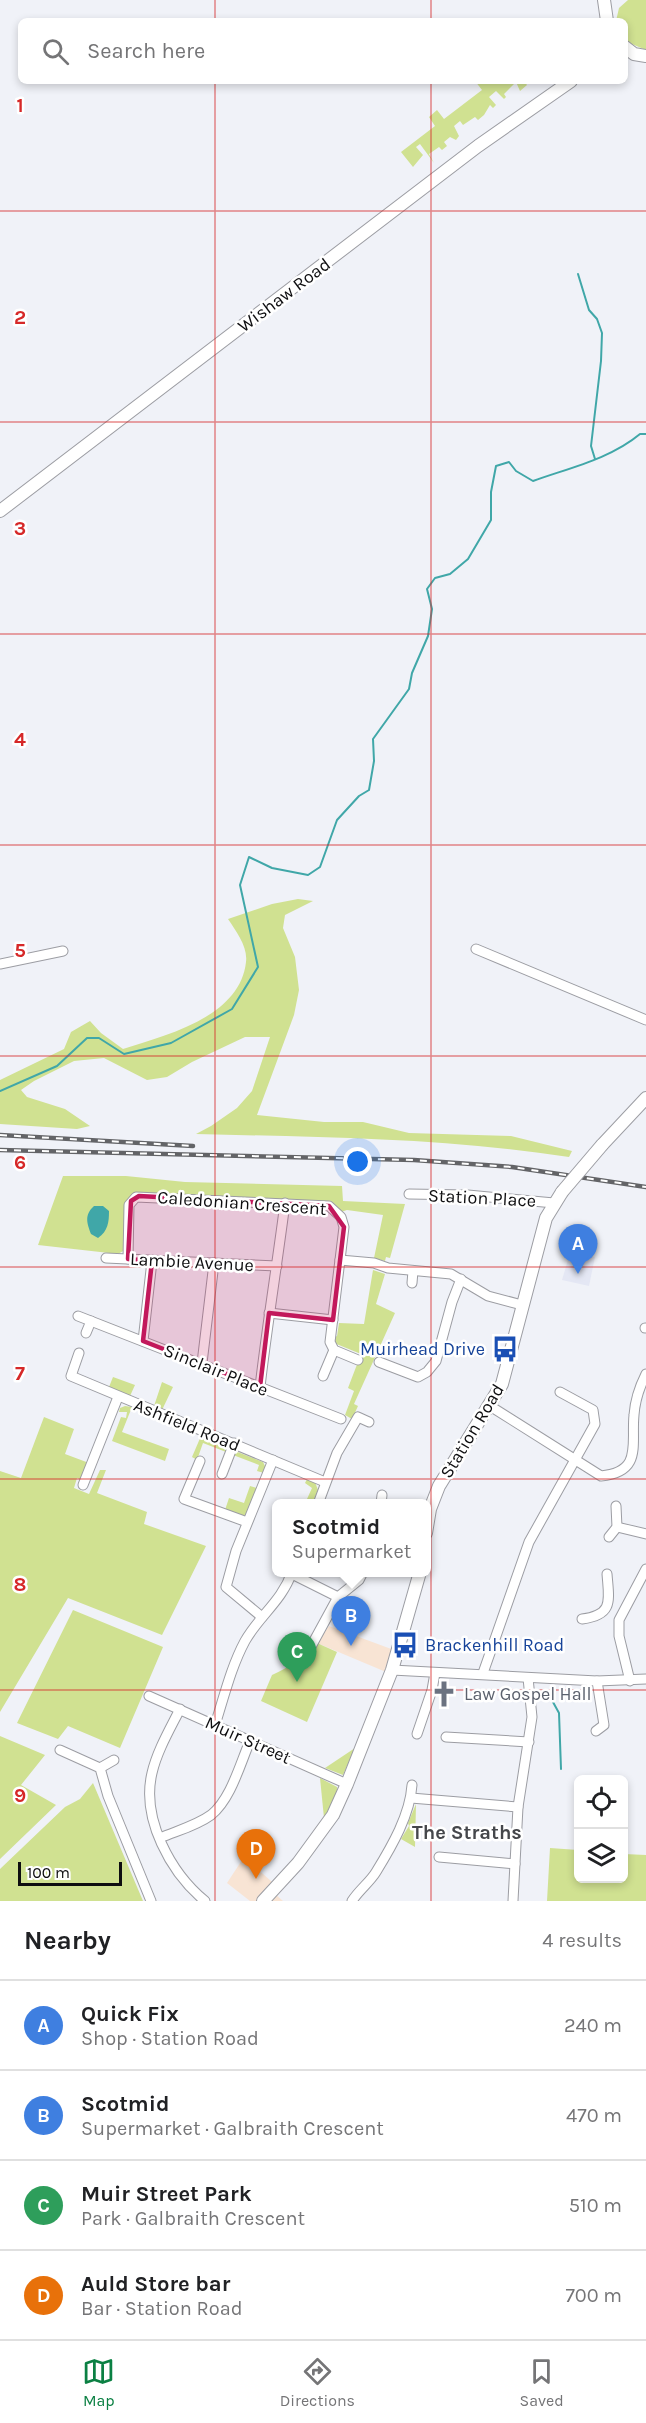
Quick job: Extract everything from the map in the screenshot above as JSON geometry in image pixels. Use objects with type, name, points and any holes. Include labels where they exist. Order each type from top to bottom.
[{"type":"main road","points":[[605,11],[614,0]]},
{"type":"main road","points":[[628,48],[643,56]]},
{"type":"main road","points":[[628,58],[643,56]]},
{"type":"main road","name":"Wishaw Road","points":[[0,512],[508,124],[567,84]]},
{"type":"main road","name":"Station Road","points":[[431,1506],[439,1486],[490,1406],[506,1374],[546,1218],[562,1192],[646,1098]]},
{"type":"main road","points":[[263,1901],[314,1842],[333,1815],[392,1670],[419,1577]]},
{"type":"street","points":[[476,949],[646,1020]]},
{"type":"street","points":[[0,964],[63,951]]},
{"type":"street","name":"Station Place","points":[[409,1194],[554,1203]]},
{"type":"street","name":"Caledonian Crescent","points":[[128,1259],[129,1205],[136,1197],[285,1203],[325,1206],[337,1212],[344,1227],[330,1342],[334,1350],[323,1376]]},
{"type":"street","points":[[260,1387],[285,1203]]},
{"type":"street","name":"Lambie Avenue","points":[[106,1258],[277,1266]]},
{"type":"street","points":[[340,1260],[374,1263],[388,1268],[451,1274],[488,1296],[522,1305]]},
{"type":"street","points":[[143,1341],[152,1261]]},
{"type":"street","points":[[202,1363],[214,1263]]},
{"type":"street","points":[[412,1283],[413,1271]]},
{"type":"street","points":[[379,1362],[418,1377],[432,1368],[460,1279]]},
{"type":"street","points":[[269,1313],[333,1320]]},
{"type":"street","name":"Sinclair Place","points":[[78,1316],[341,1419]]},
{"type":"street","points":[[86,1333],[91,1321]]},
{"type":"street","points":[[334,1350],[358,1360]]},
{"type":"street","name":"Ashfield Road","points":[[79,1353],[71,1376],[325,1482]]},
{"type":"street","points":[[388,1378],[393,1368]]},
{"type":"street","points":[[490,1406],[575,1462],[601,1476],[610,1475],[620,1471],[632,1458],[635,1438],[633,1418],[637,1391],[646,1374]]},
{"type":"street","points":[[483,1673],[529,1542],[595,1424],[593,1410],[560,1392]]},
{"type":"street","points":[[83,1485],[118,1397]]},
{"type":"street","points":[[319,1499],[340,1446],[360,1413],[369,1422]]},
{"type":"street","points":[[635,1438],[646,1440]]},
{"type":"street","points":[[222,1474],[234,1443]]},
{"type":"street","points":[[262,1617],[226,1587],[247,1522],[273,1460]]},
{"type":"street","points":[[200,1461],[184,1499],[247,1522]]},
{"type":"street","points":[[609,1537],[617,1527],[616,1506]]},
{"type":"street","points":[[617,1527],[646,1534]]},
{"type":"street","points":[[630,1681],[618,1636],[619,1620],[646,1569]]},
{"type":"street","points":[[582,1619],[594,1618],[606,1610],[609,1604],[606,1574]]},
{"type":"street","points":[[215,1725],[241,1650],[262,1617],[286,1589],[290,1577]]},
{"type":"street","points":[[300,1577],[338,1597]]},
{"type":"street","points":[[308,1652],[338,1597],[360,1577]]},
{"type":"street","points":[[609,1604],[625,1609]]},
{"type":"street","points":[[392,1670],[483,1673],[528,1678],[597,1681],[646,1679]]},
{"type":"street","points":[[417,1734],[432,1690],[435,1673]]},
{"type":"street","points":[[513,1901],[518,1808],[532,1717],[528,1678]]},
{"type":"street","points":[[597,1681],[600,1728],[615,1726]]},
{"type":"street","name":"Muir Street","points":[[149,1695],[347,1784]]},
{"type":"street","points":[[180,1709],[154,1766],[150,1785],[151,1811],[160,1838],[175,1867],[195,1893],[205,1901]]},
{"type":"street","points":[[446,1737],[529,1742]]},
{"type":"street","points":[[160,1838],[201,1821],[215,1811],[225,1798],[250,1741]]},
{"type":"street","points":[[60,1750],[100,1768],[108,1796],[151,1901]]},
{"type":"street","points":[[100,1768],[114,1760]]},
{"type":"street","points":[[352,1901],[361,1887],[375,1874],[406,1815],[412,1785]]},
{"type":"street","points":[[411,1798],[518,1808]]},
{"type":"street","points":[[443,1855],[515,1864]]},
{"type":"highlighted area","points":[[139,1196],[329,1206],[344,1227],[333,1320],[269,1313],[260,1387],[143,1341],[152,1261],[128,1259],[131,1201]]},
{"type":"shaded area","points":[[570,1253],[595,1257],[589,1286],[562,1280]]},
{"type":"shaded area","points":[[329,1626],[394,1650],[386,1672],[317,1643]]},
{"type":"shaded area","points":[[244,1857],[280,1889],[275,1894],[283,1901],[250,1901],[227,1883]]},
{"type":"green space","points":[[628,0],[646,0],[646,50],[628,42],[628,18],[617,18],[619,8]]},
{"type":"green space","points":[[477,84],[514,84],[504,94],[506,97],[504,99],[496,91],[489,97],[496,105],[493,108],[490,105],[478,120],[475,117],[463,125],[460,121],[454,126],[459,136],[456,140],[450,137],[444,142],[447,146],[442,150],[439,147],[429,154],[434,163],[420,144],[416,147],[423,155],[413,167],[401,152],[435,126],[429,117],[437,110],[444,119],[482,90]]},
{"type":"green space","points":[[517,84],[526,84],[527,85],[520,91]]},
{"type":"green space","points":[[298,899],[313,901],[285,915],[283,928],[295,957],[299,990],[294,1015],[257,1115],[324,1122],[363,1122],[409,1133],[511,1136],[572,1151],[569,1157],[429,1142],[196,1134],[237,1108],[252,1091],[270,1037],[245,1037],[192,1062],[167,1077],[147,1080],[104,1058],[74,1061],[21,1090],[27,1097],[65,1109],[90,1126],[77,1129],[0,1124],[0,1080],[64,1049],[71,1032],[90,1021],[101,1033],[123,1049],[180,1030],[216,1010],[230,997],[241,981],[246,962],[243,945],[228,919],[272,904]]},
{"type":"green space","points":[[63,1176],[126,1176],[185,1182],[342,1186],[343,1201],[405,1204],[390,1258],[386,1257],[385,1261],[374,1258],[383,1215],[347,1210],[341,1212],[338,1209],[135,1193],[128,1200],[125,1250],[118,1254],[38,1245]]},
{"type":"green space","points":[[373,1270],[385,1274],[376,1304],[395,1313],[354,1404],[358,1406],[352,1419],[345,1415],[354,1391],[348,1388],[361,1354],[334,1343],[339,1323],[364,1324]]},
{"type":"green space","points":[[113,1377],[135,1385],[130,1396],[109,1387]]},
{"type":"green space","points":[[162,1382],[173,1387],[162,1410],[154,1406]]},
{"type":"green space","points":[[132,1407],[122,1432],[169,1449],[165,1461],[112,1441],[121,1417],[126,1418],[127,1412],[119,1412],[120,1408]]},
{"type":"green space","points":[[44,1417],[74,1429],[65,1454],[89,1463],[82,1480],[77,1478],[74,1488],[89,1494],[100,1470],[106,1470],[97,1493],[147,1512],[144,1524],[206,1546],[162,1635],[68,1598],[0,1712],[0,1471],[21,1478]]},
{"type":"green space","points":[[201,1436],[228,1447],[226,1452],[203,1443],[197,1460],[192,1457]]},
{"type":"green space","points":[[235,1451],[263,1462],[266,1468],[264,1473],[257,1471],[259,1465],[233,1455]]},
{"type":"green space","points":[[307,1479],[315,1482],[318,1490],[314,1499],[307,1499],[312,1488],[305,1483]]},
{"type":"green space","points":[[250,1486],[257,1488],[246,1517],[225,1510],[229,1498],[244,1503]]},
{"type":"green space","points":[[73,1610],[163,1647],[120,1748],[68,1726],[58,1739],[17,1723]]},
{"type":"green space","points":[[317,1643],[337,1652],[307,1722],[261,1701],[272,1675],[296,1662]]},
{"type":"green space","points":[[0,1736],[45,1755],[21,1785],[56,1805],[0,1859]]},
{"type":"green space","points":[[355,1748],[343,1775],[325,1768]]},
{"type":"green space","points":[[320,1778],[337,1787],[337,1793],[324,1818]]},
{"type":"green space","points":[[93,1783],[143,1901],[0,1901],[0,1869],[65,1807],[80,1799]]},
{"type":"green space","points":[[416,1804],[415,1847],[401,1839],[409,1826],[408,1823]]},
{"type":"green space","points":[[550,1848],[574,1850],[574,1883],[628,1883],[628,1854],[646,1855],[646,1901],[547,1901]]},
{"type":"water","points":[[94,1206],[103,1206],[109,1211],[107,1226],[98,1238],[91,1234],[88,1223],[89,1213]]},
{"type":"waterway","points":[[578,274],[589,310],[597,319],[602,333],[591,446],[595,459]]},
{"type":"waterway","points":[[0,1091],[57,1066],[87,1038],[99,1038],[124,1054],[171,1043],[232,1009],[258,967],[240,885],[249,857],[272,868],[308,875],[320,867],[337,820],[359,796],[369,790],[374,761],[373,739],[409,689],[412,673],[428,636],[432,609],[427,589],[435,578],[450,574],[468,559],[491,520],[491,492],[496,466],[509,462],[516,471],[533,481],[602,456],[616,450],[640,434],[646,434]]},
{"type":"waterway","points":[[548,1693],[559,1713],[561,1769]]},
{"type":"railway","points":[[0,1135],[193,1146]]},
{"type":"railway","points":[[0,1150],[414,1160],[512,1167],[646,1187]]},
{"type":"place","name":"Quick Fix","points":[[578,1274]]},
{"type":"place","name":"Muirhead Drive","points":[[505,1349]]},
{"type":"place","name":"Brackenhill Road","points":[[405,1645]]},
{"type":"place","name":"Scotmid","points":[[351,1646]]},
{"type":"place","name":"Muir Street Park","points":[[297,1682]]},
{"type":"place","name":"Law Gospel Hall","points":[[444,1694]]},
{"type":"place","name":"Auld Store bar","points":[[256,1879]]},
{"type":"district","name":"The Straths","points":[[467,1832]]}]
